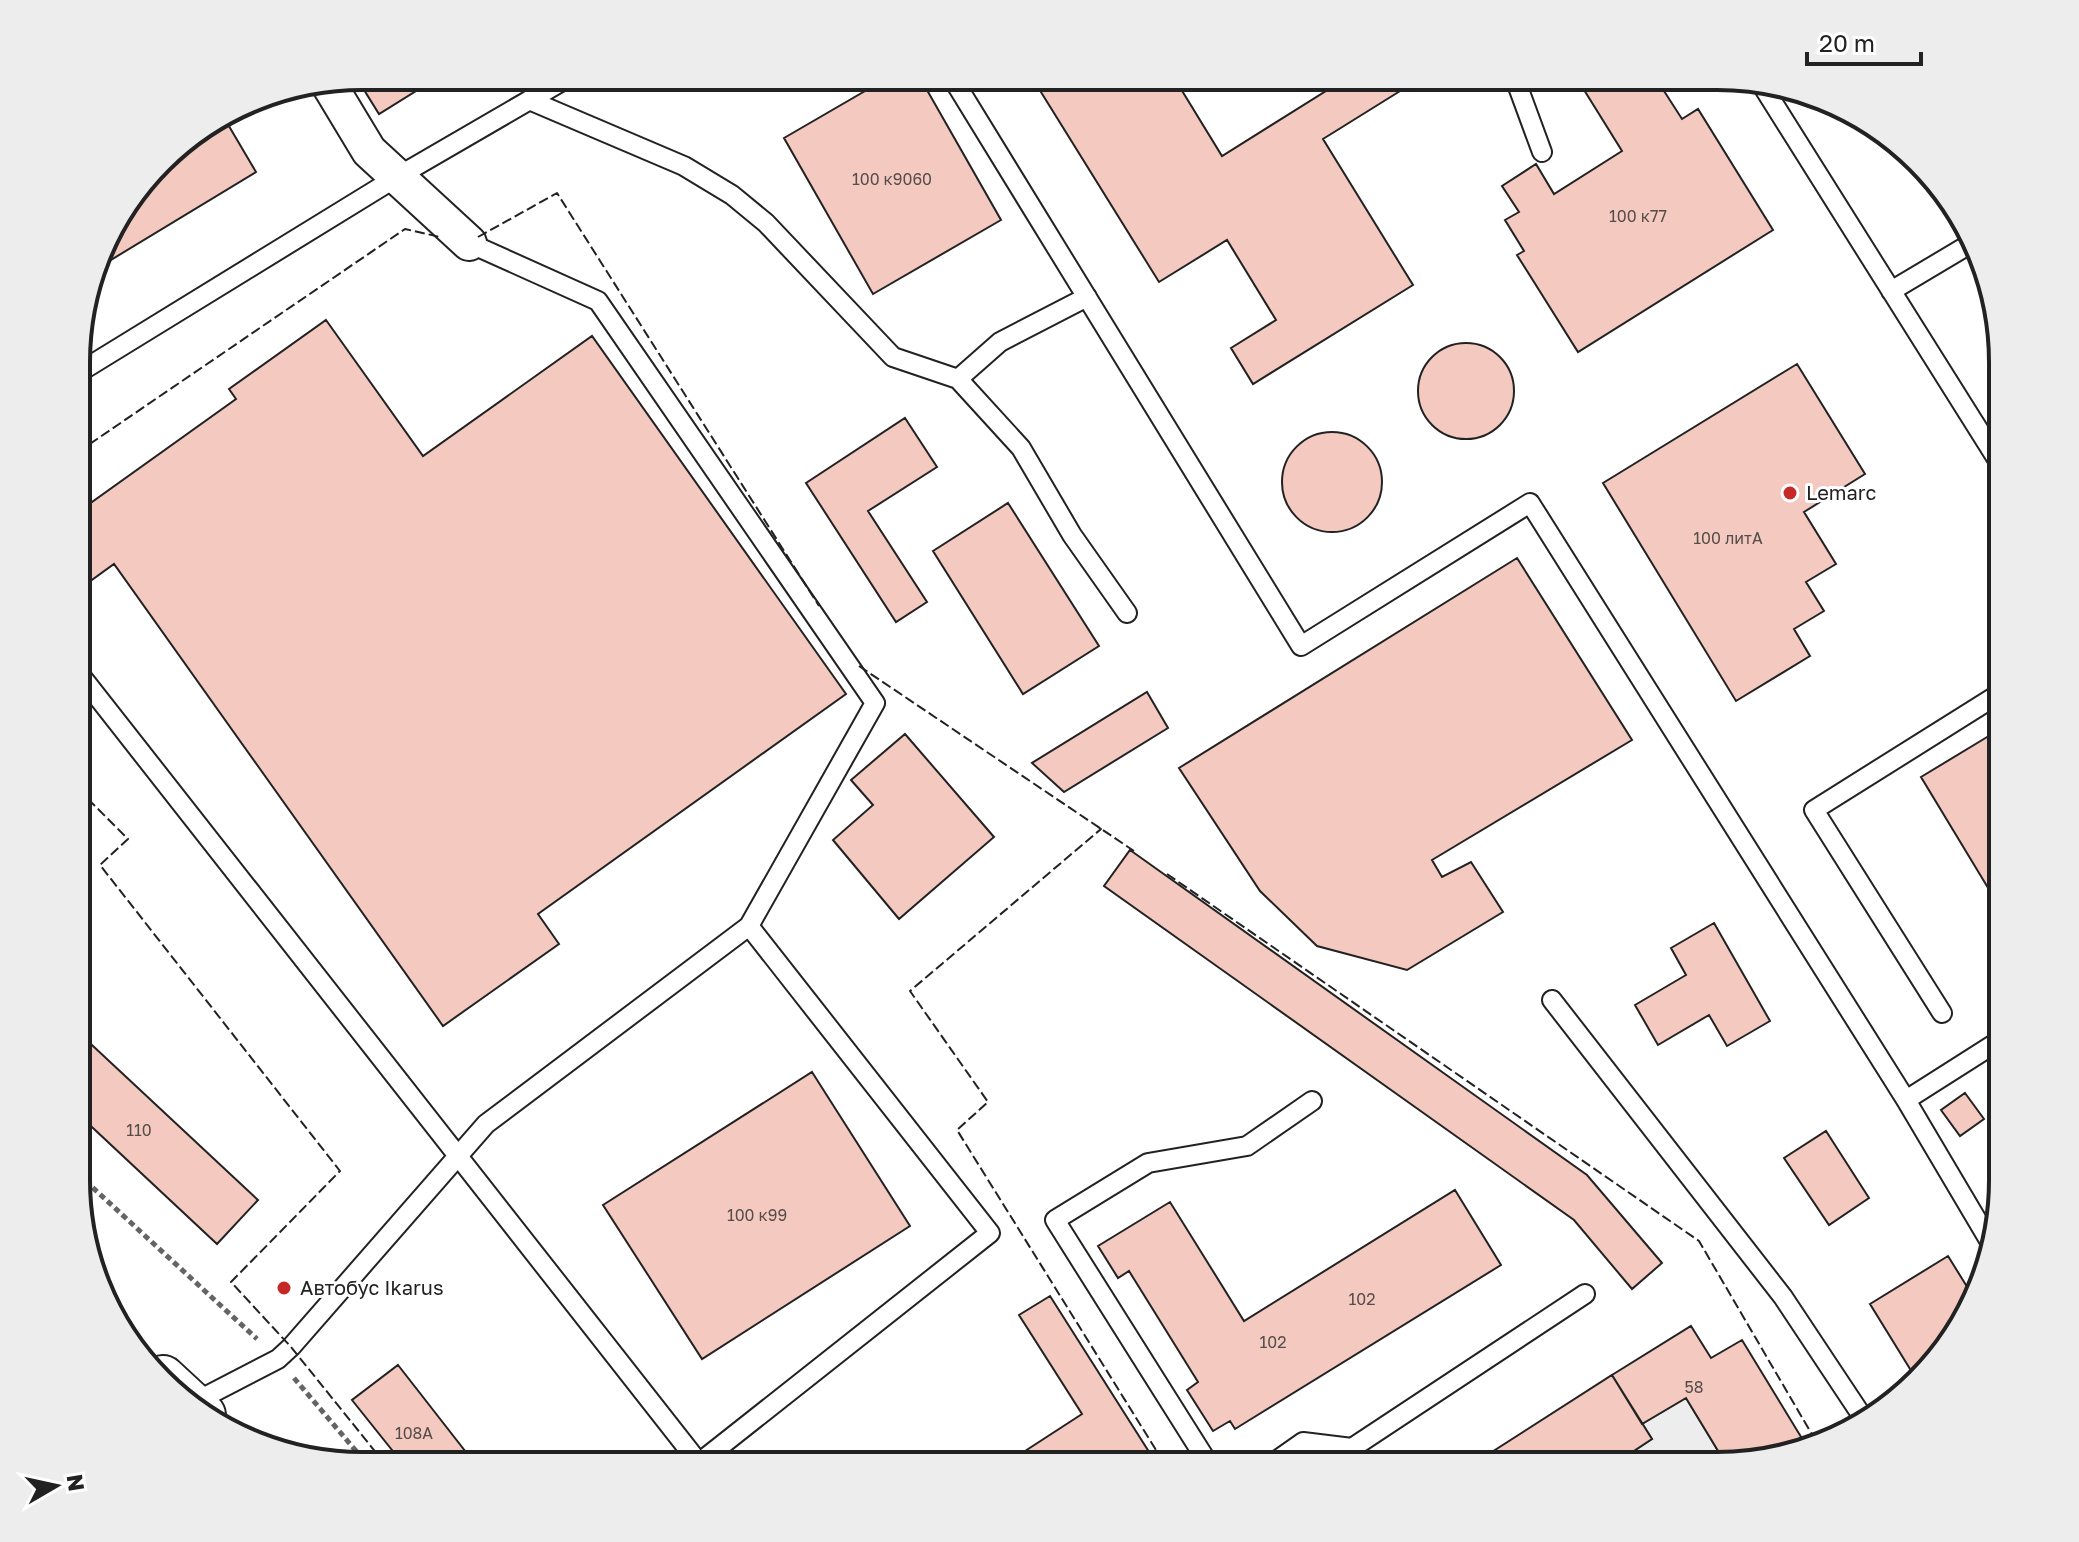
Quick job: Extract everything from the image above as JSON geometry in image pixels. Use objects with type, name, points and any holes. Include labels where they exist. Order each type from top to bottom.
[{"type":"street","points":[[333,92],[369,151],[469,243]]},
{"type":"lane","points":[[90,366],[397,177],[546,90]]},
{"type":"lane","points":[[960,90],[1301,646],[1530,503],[1906,1100],[1984,1232]]},
{"type":"lane","points":[[1519,91],[1542,152]]},
{"type":"lane","points":[[1768,95],[1988,445]]},
{"type":"lane","points":[[529,100],[684,166],[732,195],[766,223],[893,357],[958,379],[1021,448],[1072,535],[1127,613]]},
{"type":"lane","points":[[196,1395],[278,1359],[486,1124],[749,926],[875,703],[598,301],[469,243]]},
{"type":"lane","points":[[1891,291],[1963,248]]},
{"type":"lane","points":[[958,379],[1000,342],[1087,297]]},
{"type":"lane","points":[[90,688],[690,1451]]},
{"type":"lane","points":[[1942,1013],[1814,810],[1988,701]]},
{"type":"lane","points":[[714,1451],[990,1233],[749,926]]},
{"type":"lane","points":[[1552,1000],[1783,1297],[1859,1412]]},
{"type":"lane","points":[[1906,1100],[1988,1048]]},
{"type":"lane","points":[[1201,1452],[1055,1220],[1148,1163],[1247,1146],[1312,1101]]},
{"type":"lane","points":[[1289,1452],[1303,1442],[1352,1448],[1585,1294]]},
{"type":"path","points":[[91,1186],[278,1359],[356,1451]]},
{"type":"shaded area","points":[[1686,1398],[1719,1452],[1633,1452],[1652,1439],[1642,1424]]},
{"type":"building","points":[[364,90],[417,90],[379,114]]},
{"type":"building","points":[[866,90],[927,90],[1001,220],[873,294],[784,138]]},
{"type":"building","points":[[1040,90],[1182,91],[1222,156],[1326,91],[1401,91],[1323,139],[1413,285],[1253,384],[1231,348],[1276,320],[1227,240],[1159,282]]},
{"type":"building","points":[[1585,91],[1664,91],[1682,119],[1698,109],[1773,230],[1578,352],[1517,255],[1524,251],[1505,220],[1519,212],[1502,186],[1536,164],[1554,194],[1622,151]]},
{"type":"building","points":[[228,125],[256,172],[110,261],[126,226],[158,183],[197,146],[226,126]]},
{"type":"building","points":[[326,320],[423,456],[592,336],[846,694],[538,914],[559,944],[443,1026],[114,564],[90,581],[90,503],[236,399],[229,389]]},
{"type":"building","points":[[1466,343],[1484,347],[1500,357],[1510,373],[1514,391],[1510,409],[1500,425],[1484,435],[1466,439],[1448,435],[1432,425],[1422,409],[1418,391],[1422,373],[1432,357],[1448,347]]},
{"type":"building","points":[[1797,364],[1865,474],[1804,512],[1836,564],[1806,582],[1824,611],[1794,629],[1810,656],[1736,701],[1603,483]]},
{"type":"building","points":[[905,418],[937,467],[868,511],[927,602],[896,622],[806,483]]},
{"type":"building","points":[[1332,432],[1360,440],[1374,454],[1382,482],[1374,510],[1360,524],[1332,532],[1304,524],[1290,510],[1282,482],[1290,454],[1304,440]]},
{"type":"building","points":[[1008,503],[1099,646],[1023,694],[933,551]]},
{"type":"building","points":[[1517,558],[1632,740],[1432,860],[1442,877],[1471,862],[1503,912],[1407,970],[1317,946],[1260,891],[1179,768]]},
{"type":"building","points":[[1147,692],[1168,728],[1064,792],[1032,763]]},
{"type":"building","points":[[905,734],[994,837],[899,919],[833,840],[873,805],[851,780]]},
{"type":"building","points":[[1988,736],[1988,888],[1921,777]]},
{"type":"building","points":[[1130,850],[1587,1175],[1662,1263],[1632,1289],[1574,1220],[1104,886]]},
{"type":"building","points":[[1714,923],[1770,1021],[1727,1046],[1709,1015],[1658,1045],[1635,1005],[1686,975],[1671,948]]},
{"type":"building","points":[[91,1044],[258,1200],[217,1244],[91,1126]]},
{"type":"building","points":[[812,1072],[910,1226],[702,1359],[603,1205]]},
{"type":"building","points":[[1965,1093],[1984,1119],[1960,1136],[1941,1110]]},
{"type":"building","points":[[1826,1131],[1869,1198],[1829,1225],[1784,1158]]},
{"type":"building","points":[[1455,1190],[1501,1265],[1235,1429],[1230,1421],[1213,1431],[1187,1390],[1198,1382],[1129,1271],[1118,1278],[1098,1246],[1170,1202],[1244,1321]]},
{"type":"building","points":[[1948,1256],[1967,1286],[1953,1316],[1911,1370],[1870,1304]]},
{"type":"building","points":[[1050,1296],[1149,1452],[1024,1451],[1082,1414],[1019,1315]]},
{"type":"building","points":[[1691,1326],[1711,1358],[1742,1340],[1802,1439],[1752,1450],[1719,1452],[1686,1398],[1642,1424],[1612,1375]]},
{"type":"building","points":[[398,1365],[465,1451],[393,1451],[352,1400]]},
{"type":"building","points":[[1612,1375],[1652,1439],[1632,1452],[1492,1452]]},
{"type":"fence","points":[[478,237],[557,193],[819,606]]},
{"type":"fence","points":[[90,444],[405,229],[440,237]]},
{"type":"fence","points":[[859,666],[1134,851]]},
{"type":"fence","points":[[91,802],[128,839],[100,865],[340,1171],[231,1282],[291,1347],[375,1451]]},
{"type":"fence","points":[[1098,827],[1101,829],[910,991],[988,1102],[957,1130],[1157,1452]]},
{"type":"fence","points":[[1167,874],[1699,1241],[1812,1435]]},
{"type":"place","name":"Lemarc","points":[[1790,493]]},
{"type":"place","name":"Автобус Ikarus","points":[[284,1288]]}]
